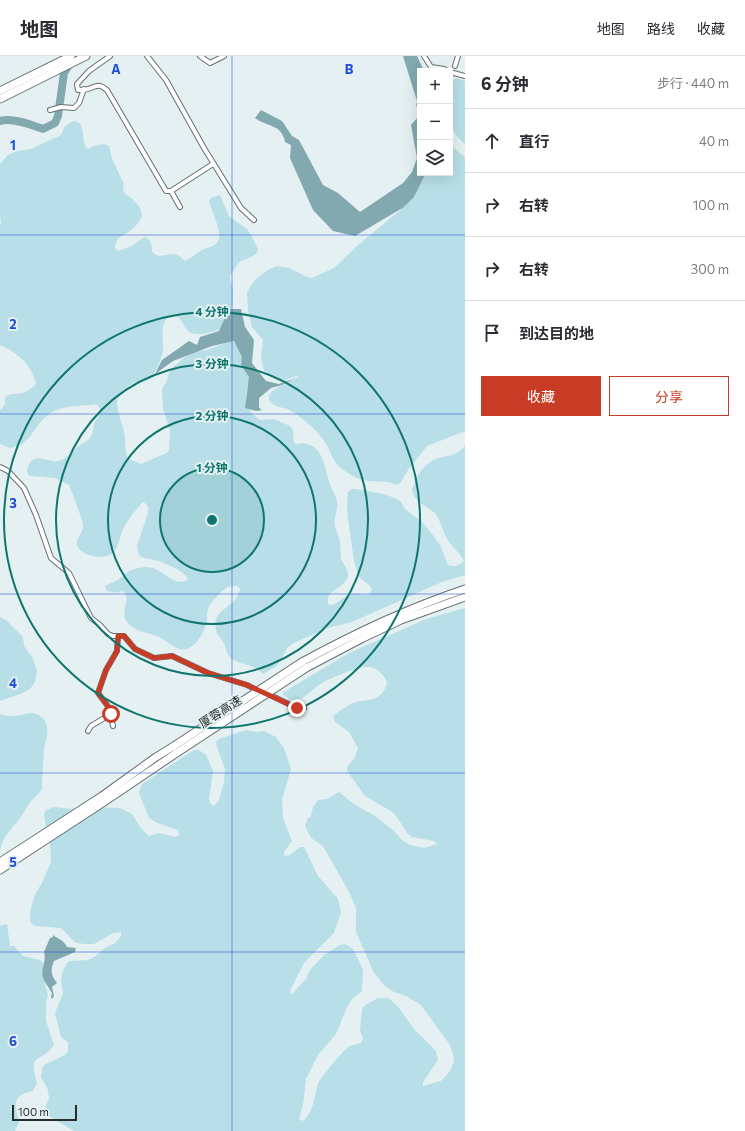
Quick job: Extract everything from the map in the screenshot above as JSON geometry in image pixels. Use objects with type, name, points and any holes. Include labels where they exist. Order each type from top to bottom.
[{"type":"highway","points":[[0,91],[70,56]]},
{"type":"highway","points":[[0,99],[86,56]]},
{"type":"highway","name":"厦蓉高速","points":[[0,862],[304,665],[359,632],[399,614],[465,589]]},
{"type":"highway","name":"厦蓉高速","points":[[304,665],[401,620],[465,597]]},
{"type":"highway","name":"厦蓉高速","points":[[0,870],[107,800],[158,760]]},
{"type":"street","points":[[110,56],[90,71],[77,84],[78,90],[89,89],[96,85],[102,86],[106,90],[166,191],[171,191],[213,164]]},
{"type":"street","points":[[147,56],[166,80],[196,136],[241,208],[254,220]]},
{"type":"street","points":[[200,56],[210,63],[224,56]]},
{"type":"street","points":[[424,56],[430,68]]},
{"type":"street","points":[[455,66],[458,56]]},
{"type":"street","points":[[453,73],[465,76]]},
{"type":"street","points":[[51,110],[60,107],[74,108],[79,103],[84,89]]},
{"type":"street","points":[[171,191],[180,207]]},
{"type":"street","points":[[0,467],[8,471],[24,488],[36,515],[51,558],[69,573],[91,618],[108,634],[113,636],[124,636],[135,649],[154,658],[172,656],[208,673],[247,685],[297,708],[304,708]]},
{"type":"street","points":[[113,726],[110,709],[98,693],[106,670],[117,651],[118,636]]},
{"type":"street","points":[[88,731],[91,726],[111,714]]},
{"type":"shaded area","points":[[403,56],[417,56],[423,68],[417,68],[417,101]]},
{"type":"shaded area","points":[[453,79],[458,79],[465,81],[465,144],[453,130]]},
{"type":"shaded area","points":[[261,110],[282,121],[292,136],[299,140],[323,185],[338,193],[360,212],[403,183],[412,172],[417,158],[417,176],[424,176],[414,197],[404,207],[355,236],[333,231],[313,210],[290,158],[291,145],[285,142],[281,132],[277,129],[255,118]]},
{"type":"shaded area","points":[[417,118],[417,158],[411,125]]},
{"type":"shaded area","points":[[73,121],[80,124],[85,146],[88,149],[101,144],[109,146],[112,159],[124,184],[124,193],[138,205],[140,209],[142,216],[138,223],[117,241],[115,248],[118,251],[132,246],[145,237],[151,243],[152,252],[156,255],[160,256],[175,254],[180,256],[185,261],[201,250],[216,244],[219,230],[209,202],[211,198],[220,195],[229,216],[247,229],[258,249],[257,253],[253,256],[241,261],[230,276],[233,288],[232,315],[227,326],[212,332],[195,334],[187,330],[178,317],[167,318],[162,330],[163,353],[154,373],[148,379],[130,385],[119,395],[117,406],[124,431],[128,459],[141,464],[167,453],[169,449],[170,431],[163,409],[162,391],[171,369],[193,352],[207,350],[228,342],[233,342],[241,346],[251,380],[247,388],[246,398],[247,406],[252,414],[260,420],[274,419],[290,426],[293,430],[294,443],[304,443],[313,446],[323,460],[337,501],[335,526],[340,541],[341,559],[347,569],[348,574],[343,584],[329,595],[328,604],[332,605],[353,594],[368,595],[372,590],[370,586],[359,577],[354,561],[347,506],[348,492],[352,489],[384,494],[397,499],[401,502],[405,509],[422,522],[432,534],[440,545],[448,565],[457,566],[464,561],[447,539],[437,516],[434,512],[416,499],[412,490],[419,473],[428,463],[454,454],[465,445],[465,575],[442,582],[352,622],[328,628],[294,643],[287,648],[278,665],[263,674],[252,666],[232,659],[228,655],[223,642],[216,631],[216,618],[235,600],[240,589],[237,586],[228,587],[209,606],[204,631],[198,641],[189,648],[185,649],[174,647],[158,636],[133,628],[127,622],[124,614],[126,602],[125,594],[123,591],[108,591],[106,590],[105,586],[120,578],[130,570],[145,567],[158,570],[177,581],[183,582],[188,580],[183,573],[175,568],[159,561],[141,557],[139,555],[137,546],[148,513],[147,505],[143,502],[128,520],[114,552],[110,555],[100,557],[88,555],[79,549],[77,545],[77,540],[83,528],[83,523],[69,485],[55,478],[28,475],[27,471],[29,464],[33,460],[41,458],[55,462],[59,461],[67,457],[88,440],[91,437],[94,424],[101,412],[99,407],[96,404],[71,406],[53,411],[43,419],[23,443],[10,448],[0,444],[0,410],[3,408],[5,398],[11,394],[20,394],[25,392],[36,384],[31,371],[23,360],[12,351],[0,345],[0,164],[8,155],[17,151],[31,149],[61,135],[65,126]]},
{"type":"shaded area","points":[[453,147],[465,157],[465,431],[427,446],[408,470],[401,482],[397,485],[387,482],[360,479],[346,472],[333,459],[324,441],[309,424],[293,412],[274,405],[270,401],[269,398],[272,391],[292,381],[299,375],[286,380],[279,379],[264,371],[261,358],[263,340],[252,327],[248,310],[247,293],[257,278],[268,270],[277,266],[289,268],[312,278],[334,268],[414,197],[424,176],[453,176]]},
{"type":"shaded area","points":[[229,309],[241,309],[245,327],[254,340],[252,363],[266,381],[279,384],[296,378],[282,385],[271,388],[259,398],[259,408],[262,410],[256,411],[245,408],[249,377],[241,365],[242,357],[234,341],[212,346],[173,361],[155,374],[162,360],[189,341],[197,345],[200,337],[219,331]]},
{"type":"shaded area","points":[[465,608],[465,1131],[74,1131],[47,1115],[45,1107],[49,1099],[48,1090],[41,1077],[42,1069],[44,1065],[65,1055],[68,1051],[68,1042],[61,1037],[55,1013],[63,993],[61,980],[63,971],[67,963],[70,961],[88,960],[96,956],[103,949],[115,943],[121,936],[121,932],[113,933],[94,944],[76,943],[61,928],[35,926],[30,921],[30,912],[35,894],[42,883],[51,862],[50,841],[44,814],[46,810],[54,807],[72,809],[86,807],[120,808],[132,814],[140,827],[149,836],[158,833],[176,837],[179,835],[178,830],[157,823],[149,818],[139,793],[142,784],[194,750],[199,750],[206,755],[213,771],[209,799],[210,803],[214,806],[219,800],[224,782],[225,769],[216,742],[219,739],[246,730],[255,732],[264,731],[276,737],[284,748],[291,769],[282,800],[283,818],[292,841],[284,852],[285,856],[290,855],[300,847],[304,847],[318,876],[338,899],[341,912],[334,933],[304,963],[290,991],[291,995],[306,979],[310,970],[324,955],[340,945],[345,944],[353,949],[363,969],[362,991],[352,999],[347,1007],[336,1034],[318,1055],[306,1079],[303,1105],[299,1119],[303,1121],[307,1117],[313,1104],[318,1084],[332,1064],[350,1046],[361,1043],[363,1038],[360,1031],[362,1009],[365,1005],[378,998],[387,998],[391,1000],[400,1009],[413,1028],[436,1051],[438,1060],[423,1082],[423,1086],[441,1081],[450,1071],[454,1058],[450,1045],[421,1005],[386,987],[374,973],[356,932],[356,908],[349,892],[323,846],[311,838],[305,826],[308,818],[311,816],[313,807],[318,800],[327,799],[339,792],[354,804],[375,816],[393,830],[402,840],[410,845],[424,848],[437,844],[434,841],[412,837],[408,834],[394,813],[365,796],[347,771],[347,767],[355,757],[358,748],[349,732],[335,722],[333,716],[350,704],[376,698],[384,691],[387,682],[374,668],[366,667],[346,672],[325,681],[300,699],[289,700],[282,693],[349,653],[426,619]]},
{"type":"shaded area","points":[[0,617],[7,621],[23,637],[24,646],[32,657],[37,670],[35,682],[30,689],[0,701]]},
{"type":"shaded area","points":[[31,713],[42,717],[47,727],[47,737],[44,749],[42,789],[31,801],[21,817],[3,840],[0,850],[0,714],[12,716]]},
{"type":"shaded area","points":[[7,924],[10,946],[14,946],[23,956],[40,960],[43,963],[43,977],[48,995],[46,1003],[46,1021],[54,1045],[35,1062],[34,1066],[37,1083],[33,1091],[21,1095],[16,1102],[16,1111],[19,1122],[15,1131],[0,1131],[0,926]]},
{"type":"shaded area","points":[[53,935],[63,941],[67,947],[76,948],[75,952],[54,961],[52,972],[57,983],[52,987],[54,996],[52,999],[52,993],[44,980],[42,971],[45,959],[44,952],[50,938],[53,937]]},
{"type":"waterway","points":[[0,121],[16,121],[43,129],[55,123],[58,116],[64,73],[72,60]]},
{"type":"route","points":[[111,714],[110,709],[98,693],[106,670],[117,651],[118,636],[124,636],[135,649],[154,658],[172,656],[208,673],[247,685],[297,708]]}]
